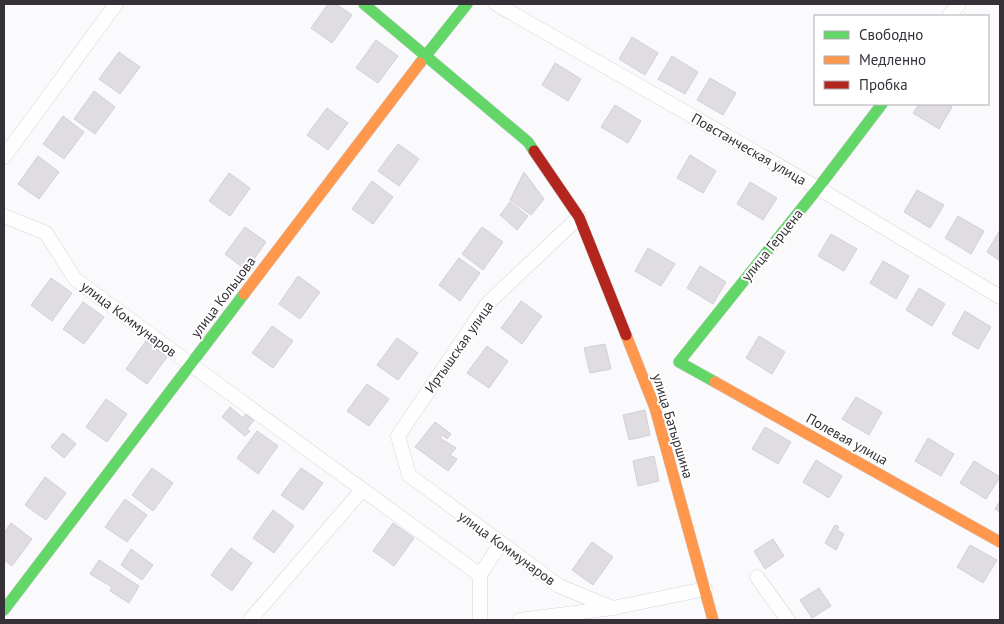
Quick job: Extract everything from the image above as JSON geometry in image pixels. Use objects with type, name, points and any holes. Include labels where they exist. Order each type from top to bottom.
[{"type":"street","points":[[4,157],[116,4]]},
{"type":"street","points":[[364,4],[528,142],[579,217]]},
{"type":"street","name":"улица Кольцова","points":[[4,610],[425,56],[467,4]]},
{"type":"street","name":"Повстанческая улица","points":[[496,4],[818,188],[1000,297]]},
{"type":"street","points":[[950,15],[959,4]]},
{"type":"street","name":"улица Герцена","points":[[679,362],[818,188],[881,105]]},
{"type":"street","name":"улица Коммунаров","points":[[4,216],[46,233],[75,279],[480,575]]},
{"type":"street","name":"Иртышская улица","points":[[408,475],[398,436],[487,304],[579,217]]},
{"type":"street","name":"улица Батыршина","points":[[579,217],[655,408],[713,620]]},
{"type":"street","name":"Полевая улица","points":[[679,362],[1000,542]]},
{"type":"street","name":"улица Коммунаров","points":[[408,475],[559,586],[613,608]]},
{"type":"street","points":[[250,620],[362,490]]},
{"type":"street","points":[[480,620],[480,575],[501,543]]},
{"type":"street","points":[[757,577],[788,620]]},
{"type":"street","points":[[520,620],[613,608],[705,589]]},
{"type":"building","points":[[328,4],[336,4],[352,15],[332,43],[311,28]]},
{"type":"building","points":[[632,37],[658,53],[645,75],[619,59]]},
{"type":"building","points":[[376,40],[398,56],[378,83],[356,68]]},
{"type":"building","points":[[119,52],[140,67],[120,94],[99,79]]},
{"type":"building","points":[[672,56],[698,72],[685,94],[658,79]]},
{"type":"building","points":[[555,63],[581,79],[568,101],[542,85]]},
{"type":"building","points":[[710,78],[736,93],[723,115],[697,100]]},
{"type":"building","points":[[94,91],[115,107],[95,134],[74,119]]},
{"type":"building","points":[[615,105],[641,121],[628,143],[601,127]]},
{"type":"building","points":[[918,105],[949,105],[952,107],[939,129],[913,113]]},
{"type":"building","points":[[327,108],[348,123],[328,150],[307,135]]},
{"type":"building","points":[[63,116],[84,132],[64,159],[43,144]]},
{"type":"building","points":[[398,144],[419,159],[399,186],[378,171]]},
{"type":"building","points":[[690,155],[716,171],[703,193],[677,178]]},
{"type":"building","points":[[38,156],[59,172],[39,199],[18,184]]},
{"type":"building","points":[[524,172],[544,199],[531,215],[510,200]]},
{"type":"building","points":[[229,173],[250,188],[230,216],[209,201]]},
{"type":"building","points":[[372,181],[393,197],[373,224],[352,209]]},
{"type":"building","points":[[750,182],[777,198],[763,220],[737,204]]},
{"type":"building","points":[[917,190],[944,205],[930,228],[904,212]]},
{"type":"building","points":[[510,202],[528,216],[517,230],[500,215]]},
{"type":"building","points":[[958,216],[984,231],[971,254],[945,238]]},
{"type":"building","points":[[245,227],[266,242],[246,270],[225,254]]},
{"type":"building","points":[[482,227],[503,242],[483,270],[462,254]]},
{"type":"building","points":[[1000,230],[1000,261],[987,252]]},
{"type":"building","points":[[831,234],[857,249],[844,271],[818,256]]},
{"type":"building","points":[[648,248],[675,264],[661,286],[635,271]]},
{"type":"building","points":[[459,258],[480,273],[460,301],[439,285]]},
{"type":"building","points":[[883,261],[909,276],[896,299],[870,283]]},
{"type":"building","points":[[700,266],[726,282],[713,304],[687,288]]},
{"type":"building","points":[[298,276],[320,292],[300,319],[279,304]]},
{"type":"building","points":[[51,278],[72,293],[52,321],[31,305]]},
{"type":"building","points":[[919,288],[945,304],[932,326],[906,310]]},
{"type":"building","points":[[521,301],[542,316],[522,344],[501,328]]},
{"type":"building","points":[[83,302],[104,317],[84,344],[63,329]]},
{"type":"building","points":[[965,311],[991,327],[978,349],[952,334]]},
{"type":"building","points":[[272,326],[293,341],[273,368],[252,353]]},
{"type":"building","points":[[759,336],[785,352],[772,374],[746,358]]},
{"type":"building","points":[[397,338],[418,353],[398,380],[377,365]]},
{"type":"building","points":[[146,341],[167,357],[147,384],[126,369]]},
{"type":"building","points":[[605,344],[611,369],[590,373],[584,348]]},
{"type":"building","points":[[487,346],[508,361],[489,388],[467,373]]},
{"type":"building","points":[[367,384],[389,399],[369,426],[347,411]]},
{"type":"building","points":[[856,397],[882,412],[869,435],[842,419]]},
{"type":"building","points":[[106,399],[127,414],[107,442],[86,427]]},
{"type":"building","points":[[230,407],[243,418],[246,414],[254,420],[247,429],[250,431],[245,436],[222,417]]},
{"type":"building","points":[[645,410],[650,435],[629,440],[623,415]]},
{"type":"building","points":[[435,422],[451,434],[447,439],[442,435],[440,438],[456,448],[450,455],[457,459],[448,471],[415,447]]},
{"type":"building","points":[[765,427],[791,442],[778,464],[752,449]]},
{"type":"building","points":[[257,431],[278,446],[258,474],[237,458]]},
{"type":"building","points":[[63,433],[76,444],[64,458],[51,447]]},
{"type":"building","points":[[928,438],[954,454],[941,476],[915,461]]},
{"type":"building","points":[[654,456],[659,481],[638,486],[633,461]]},
{"type":"building","points":[[816,460],[842,476],[829,498],[803,482]]},
{"type":"building","points":[[974,461],[1000,477],[986,499],[960,483]]},
{"type":"building","points":[[152,468],[173,483],[153,511],[132,495]]},
{"type":"building","points":[[301,468],[323,483],[303,510],[281,495]]},
{"type":"building","points":[[45,477],[66,493],[46,520],[25,505]]},
{"type":"building","points":[[125,499],[147,515],[127,542],[105,527]]},
{"type":"building","points":[[1000,501],[1000,512],[995,509]]},
{"type":"building","points":[[273,510],[294,526],[274,553],[253,538]]},
{"type":"building","points":[[11,523],[32,539],[12,566],[4,560],[4,533]]},
{"type":"building","points":[[393,523],[414,538],[394,566],[373,551]]},
{"type":"building","points":[[835,525],[839,527],[837,530],[844,534],[836,550],[825,543]]},
{"type":"building","points":[[773,539],[784,556],[765,569],[754,551]]},
{"type":"building","points":[[592,542],[613,557],[593,585],[572,570]]},
{"type":"building","points":[[970,545],[997,560],[983,583],[957,567]]},
{"type":"building","points":[[231,548],[252,563],[232,591],[211,575]]},
{"type":"building","points":[[131,549],[153,565],[142,580],[121,565]]},
{"type":"building","points":[[99,560],[139,586],[129,603],[110,591],[112,587],[90,574]]},
{"type":"building","points":[[819,588],[831,606],[812,618],[800,600]]},
{"type":"traffic: fast","points":[[364,4],[528,142],[534,151]]},
{"type":"traffic: fast","points":[[420,63],[467,4]]},
{"type":"traffic: fast","points":[[715,382],[679,362],[818,188],[881,105]]},
{"type":"traffic: fast","points":[[4,610],[244,294]]},
{"type":"traffic: slow","points":[[244,294],[420,63]]},
{"type":"traffic: slow","points":[[626,335],[655,408],[713,620]]},
{"type":"traffic: slow","points":[[715,382],[1000,542]]},
{"type":"traffic: jam","points":[[534,151],[579,217],[626,335]]}]
